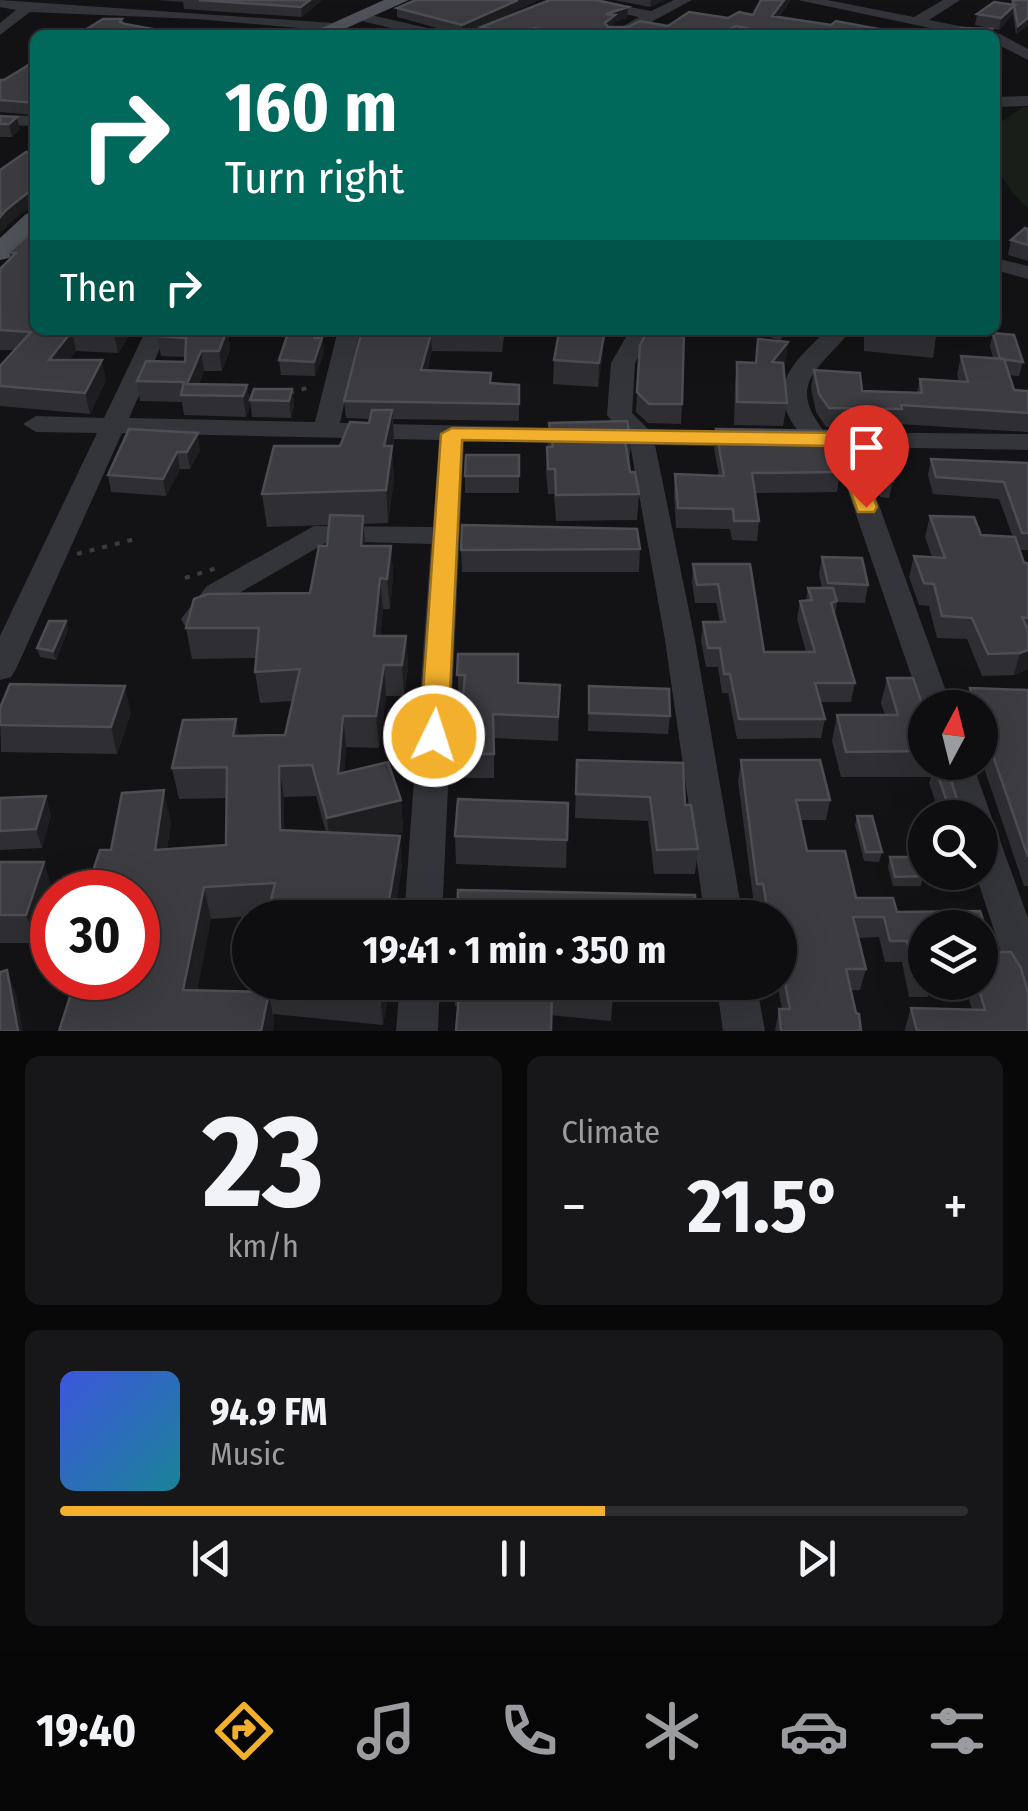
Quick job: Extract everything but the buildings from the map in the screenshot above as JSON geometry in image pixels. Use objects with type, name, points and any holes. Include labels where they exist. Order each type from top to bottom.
[{"type":"main road","points":[[327,30],[400,0]]},
{"type":"main road","points":[[0,252],[30,224]]},
{"type":"street","points":[[485,30],[559,0]]},
{"type":"street","points":[[572,0],[654,16]]},
{"type":"street","points":[[625,30],[685,0]]},
{"type":"street","points":[[804,0],[959,30]]},
{"type":"street","points":[[922,0],[946,2]]},
{"type":"street","points":[[915,22],[946,2]]},
{"type":"street","points":[[0,3],[27,8],[68,3],[315,30]]},
{"type":"street","points":[[0,31],[27,8]]},
{"type":"street","points":[[362,16],[419,30]]},
{"type":"street","points":[[1012,47],[1028,39]]},
{"type":"street","points":[[1000,102],[1028,101]]},
{"type":"street","points":[[0,120],[30,122]]},
{"type":"street","points":[[1000,266],[1028,274]]},
{"type":"street","points":[[0,669],[155,335]]},
{"type":"street","points":[[326,431],[348,335]]},
{"type":"street","points":[[638,335],[623,363],[619,416],[641,437],[680,640],[721,900]]},
{"type":"street","points":[[835,335],[796,375],[792,389],[802,424],[830,440],[929,690]]},
{"type":"street","points":[[36,424],[1028,442]]},
{"type":"street","points":[[423,900],[452,434]]},
{"type":"street","points":[[196,619],[217,593],[324,532],[448,536]]},
{"type":"street","points":[[998,887],[1028,973]]},
{"type":"street","points":[[418,1031],[419,1000]]},
{"type":"street","points":[[739,1000],[744,1031]]},
{"type":"path","points":[[274,397],[338,380]]},
{"type":"path","points":[[48,562],[139,538]]},
{"type":"shaded area","points":[[1028,107],[1028,208],[1011,191],[1000,171],[1000,123]]},
{"type":"route","points":[[434,736],[452,434],[842,440],[866,507]]}]
